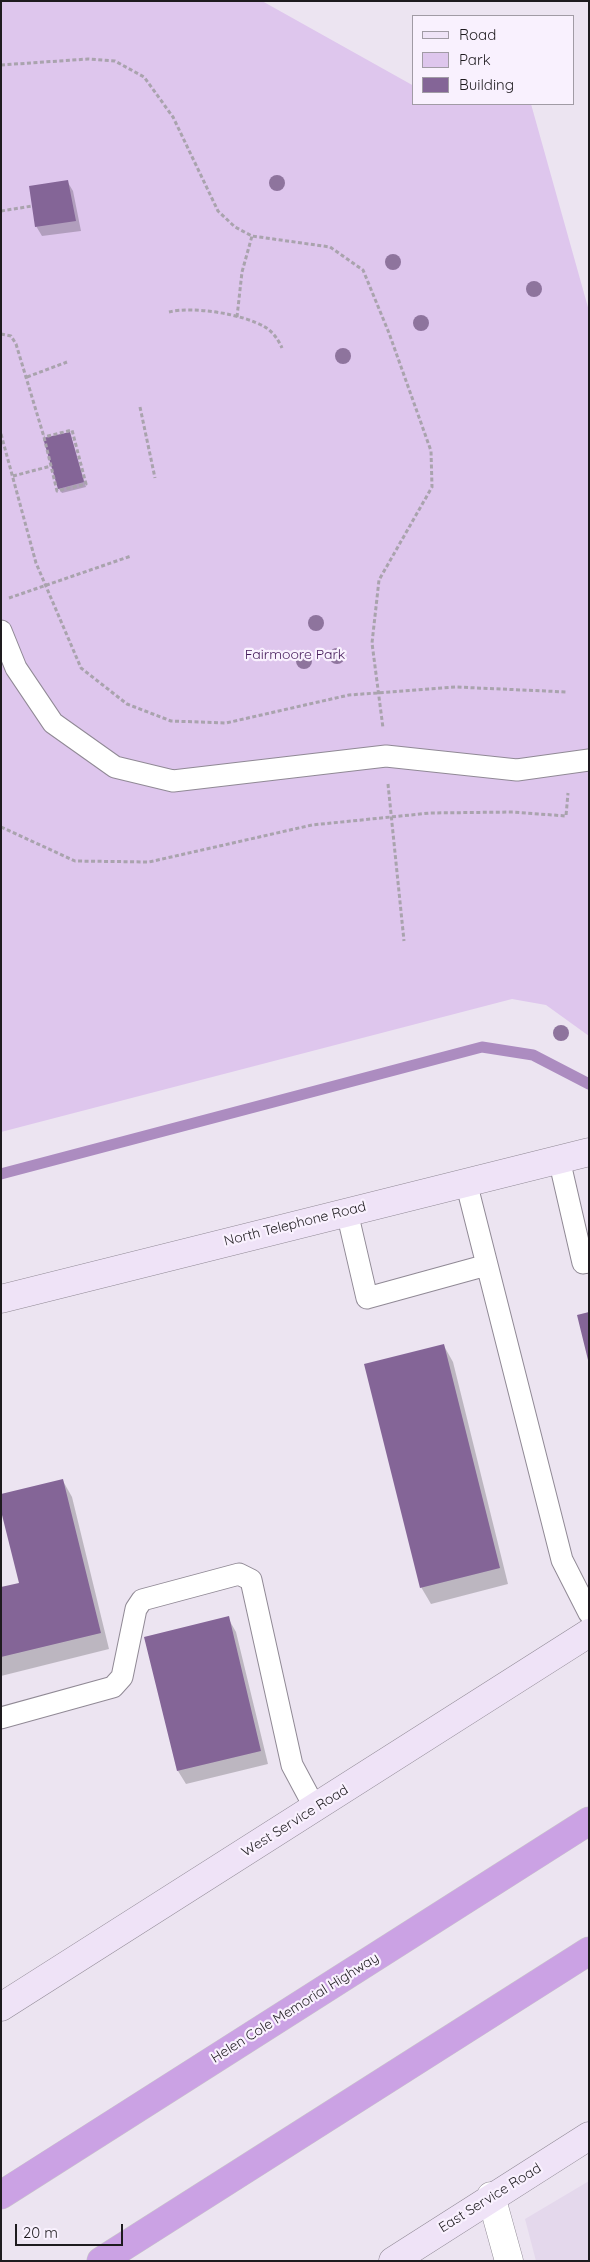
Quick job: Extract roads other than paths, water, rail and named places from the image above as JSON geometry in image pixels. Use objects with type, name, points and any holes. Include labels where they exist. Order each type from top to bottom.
[{"type":"highway","name":"Helen Cole Memorial Highway","points":[[1,2195],[589,1822]]},
{"type":"highway","points":[[101,2261],[589,1951]]},
{"type":"main road","name":"North Telephone Road","points":[[1,1298],[589,1152]]},
{"type":"main road","name":"West Service Road","points":[[1,2007],[589,1633]]},
{"type":"main road","name":"East Service Road","points":[[393,2261],[491,2196],[589,2136]]},
{"type":"street","points":[[491,2196],[509,2261]]},
{"type":"lane","points":[[1,631],[16,668],[54,723],[116,768],[173,781],[386,756],[517,770],[589,760]]},
{"type":"lane","points":[[559,1159],[583,1263],[589,1262]]},
{"type":"lane","points":[[466,1182],[562,1560],[589,1613]]},
{"type":"lane","points":[[347,1212],[367,1298],[487,1265]]},
{"type":"lane","points":[[1,1718],[113,1687],[122,1677],[136,1609],[142,1600],[239,1574],[250,1580],[292,1765],[315,1808]]},
{"type":"waterway","points":[[1,1174],[482,1047],[533,1055],[589,1084]]},
{"type":"park label","name":"Fairmoore Park","points":[[295,655]]}]
